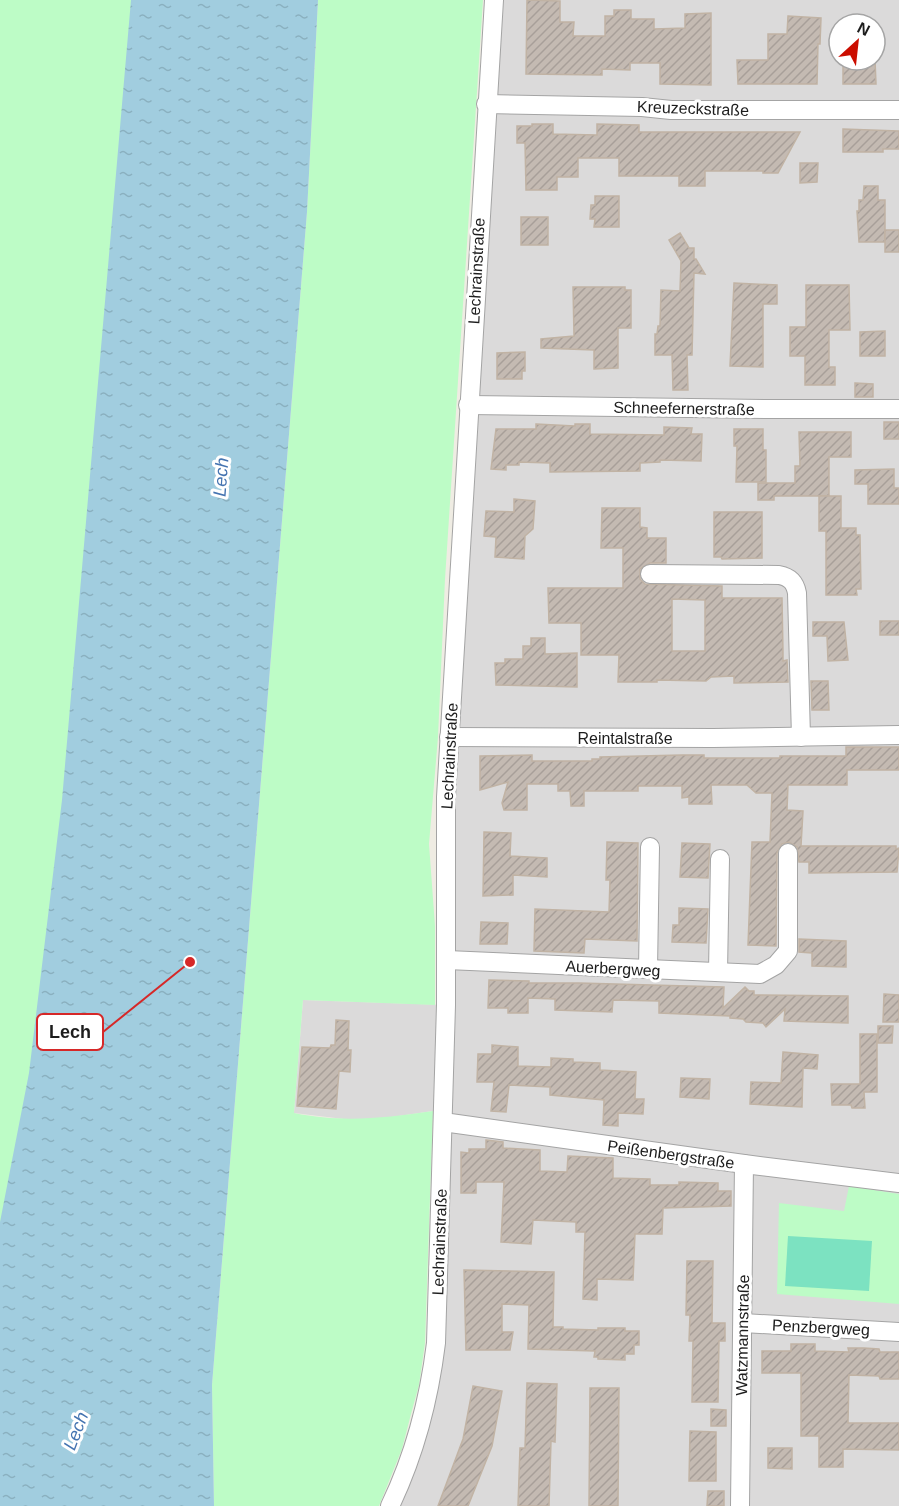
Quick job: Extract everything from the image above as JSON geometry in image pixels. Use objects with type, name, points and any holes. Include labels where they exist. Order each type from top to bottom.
[{"type":"street","name":"Lechrainstraße","points":[[390,1506],[410,1461],[422,1422],[432,1371],[439,1272],[447,960],[446,797],[494,0]]},
{"type":"street","name":"Kreuzeckstraße","points":[[486,104],[642,107],[679,110],[899,110]]},
{"type":"street","name":"Schneefernerstraße","points":[[468,405],[899,409]]},
{"type":"street","points":[[650,574],[779,575],[791,580],[796,586],[797,593],[801,737]]},
{"type":"street","name":"Reintalstraße","points":[[449,737],[899,735]]},
{"type":"street","points":[[648,969],[650,847]]},
{"type":"street","name":"Auerbergweg","points":[[447,960],[760,974],[776,965],[789,951],[788,852]]},
{"type":"street","points":[[718,972],[720,859]]},
{"type":"street","name":"Peißenbergstraße","points":[[442,1122],[899,1183]]},
{"type":"street","name":"Watzmannstraße","points":[[740,1506],[744,1164]]},
{"type":"street","name":"Penzbergweg","points":[[742,1323],[899,1332]]},
{"type":"shaded area","points":[[494,0],[899,0],[899,1506],[390,1506],[422,1422],[443,1122],[433,1111],[378,1119],[352,1120],[294,1113],[303,1000],[446,1005],[449,737]]},
{"type":"green space","points":[[0,0],[135,0],[43,1125],[0,1264]]},
{"type":"green space","points":[[318,0],[483,0],[445,579],[438,737],[429,844],[435,926],[435,1005],[303,1000],[294,1113],[347,1119],[433,1111],[425,1343],[419,1385],[402,1449],[379,1506],[214,1506],[212,1385],[307,212]]},
{"type":"green space","points":[[849,1186],[899,1194],[899,1304],[777,1294],[779,1203],[844,1211]]},
{"type":"green space","points":[[788,1236],[872,1241],[869,1291],[785,1286]]},
{"type":"water","points":[[131,0],[318,0],[307,212],[212,1385],[214,1506],[0,1506],[0,1222],[29,1073],[62,800]]},
{"type":"building","points":[[527,0],[560,1],[560,22],[574,22],[573,36],[605,36],[605,16],[614,16],[614,10],[631,10],[631,19],[654,19],[654,29],[685,28],[685,14],[711,13],[711,85],[660,84],[660,63],[630,63],[630,70],[602,69],[602,75],[526,74]]},
{"type":"building","points":[[788,16],[821,18],[817,84],[738,84],[737,60],[768,60],[768,34],[787,34]]},
{"type":"building","points":[[843,72],[876,72],[876,84],[843,84]]},
{"type":"building","points":[[532,124],[553,124],[553,134],[597,135],[597,124],[639,125],[639,132],[800,132],[778,173],[705,171],[705,186],[679,186],[679,176],[619,176],[619,158],[578,158],[578,177],[557,177],[557,190],[526,190],[525,143],[517,143],[517,126],[532,126]]},
{"type":"building","points":[[843,129],[899,131],[899,149],[883,149],[883,152],[843,152]]},
{"type":"building","points":[[800,163],[818,163],[817,182],[800,183]]},
{"type":"building","points":[[864,186],[878,186],[878,200],[885,200],[885,242],[859,242],[857,211],[859,211],[859,200],[863,200]]},
{"type":"building","points":[[595,196],[619,196],[619,227],[594,227],[595,219],[590,219],[591,205],[595,205]]},
{"type":"building","points":[[521,217],[548,217],[548,245],[521,245]]},
{"type":"building","points":[[885,230],[899,230],[899,252],[885,252]]},
{"type":"building","points":[[680,233],[689,248],[694,248],[694,259],[705,274],[694,273],[692,355],[687,355],[688,390],[673,390],[672,355],[655,355],[655,334],[660,326],[661,290],[680,291],[681,261],[669,240]]},
{"type":"building","points":[[734,283],[777,285],[777,304],[763,304],[763,367],[730,366]]},
{"type":"building","points":[[806,285],[849,285],[850,330],[829,330],[829,367],[835,367],[835,385],[805,385],[805,356],[790,356],[790,327],[806,327]]},
{"type":"building","points":[[573,287],[625,287],[625,290],[631,290],[631,328],[618,328],[618,368],[594,369],[594,350],[541,348],[541,339],[574,336]]},
{"type":"building","points":[[885,331],[885,356],[860,356],[860,332]]},
{"type":"building","points":[[525,352],[525,371],[522,371],[522,379],[497,379],[497,353]]},
{"type":"building","points":[[855,383],[873,384],[873,397],[855,397]]},
{"type":"building","points":[[884,422],[899,422],[899,439],[884,439]]},
{"type":"building","points":[[536,424],[575,426],[575,424],[590,424],[590,434],[664,435],[664,427],[692,428],[691,434],[702,434],[701,461],[660,460],[660,462],[640,463],[640,471],[550,472],[550,463],[519,462],[519,465],[506,465],[506,470],[491,469],[496,429],[536,429]]},
{"type":"building","points":[[734,429],[763,429],[763,450],[766,450],[766,482],[736,482],[737,446],[734,446]]},
{"type":"building","points":[[799,432],[851,432],[851,457],[829,457],[829,496],[774,496],[774,500],[758,500],[758,483],[795,483],[795,466],[800,466]]},
{"type":"building","points":[[894,469],[894,488],[899,488],[899,504],[868,504],[868,484],[855,484],[855,470]]},
{"type":"building","points":[[819,496],[841,496],[841,528],[856,528],[856,535],[860,535],[861,589],[856,589],[857,595],[826,595],[826,531],[819,531]]},
{"type":"building","points":[[514,499],[535,501],[533,529],[525,536],[524,559],[495,557],[496,537],[484,536],[486,511],[514,512]]},
{"type":"building","points":[[602,508],[640,508],[640,527],[647,528],[647,538],[666,538],[666,563],[650,563],[640,569],[640,579],[645,584],[722,586],[722,598],[782,598],[783,661],[787,660],[788,682],[734,683],[734,676],[711,677],[706,681],[618,682],[619,655],[581,655],[581,623],[549,623],[548,588],[623,588],[623,548],[601,548]],"holes":[[[672,599],[705,600],[705,651],[672,651]]]},
{"type":"building","points":[[714,512],[762,512],[762,558],[722,559],[714,557]]},
{"type":"building","points":[[880,621],[899,621],[899,635],[880,635]]},
{"type":"building","points":[[813,622],[844,622],[848,660],[828,661],[827,636],[813,636]]},
{"type":"building","points":[[531,638],[545,638],[545,654],[577,653],[577,687],[496,685],[495,663],[505,663],[505,659],[523,659],[523,646],[531,646]]},
{"type":"building","points":[[811,681],[828,681],[829,710],[812,710]]},
{"type":"building","points":[[846,747],[899,747],[899,770],[847,770],[847,785],[788,785],[787,810],[803,811],[801,846],[896,846],[896,849],[899,848],[897,872],[809,873],[809,862],[799,862],[797,847],[789,842],[782,844],[777,853],[776,946],[748,945],[752,842],[770,842],[772,793],[756,793],[747,785],[711,785],[712,804],[689,804],[689,797],[682,798],[682,786],[638,786],[638,791],[584,791],[584,806],[571,806],[570,791],[558,791],[558,784],[527,784],[527,810],[504,810],[502,803],[508,782],[480,790],[480,756],[532,755],[532,761],[592,761],[600,757],[682,755],[704,755],[704,758],[780,758],[780,756],[846,756]]},
{"type":"building","points":[[484,832],[511,833],[510,856],[547,858],[547,877],[513,875],[513,895],[483,896]]},
{"type":"building","points":[[607,842],[638,843],[637,941],[585,939],[584,953],[534,951],[535,909],[609,912],[610,880],[606,880]]},
{"type":"building","points":[[682,843],[710,844],[708,878],[680,877]]},
{"type":"building","points":[[679,908],[708,909],[706,943],[672,942],[673,925],[679,925]]},
{"type":"building","points":[[481,922],[508,923],[507,944],[480,944]]},
{"type":"building","points":[[799,939],[846,941],[846,967],[812,966],[812,953],[799,952]]},
{"type":"building","points":[[489,980],[529,981],[529,983],[724,987],[723,1008],[745,987],[749,991],[754,991],[754,995],[848,996],[848,1023],[784,1021],[785,1009],[766,1027],[763,1023],[746,1022],[743,1019],[730,1018],[730,1016],[659,1013],[659,1001],[613,1000],[612,1012],[555,1010],[555,999],[528,998],[528,1013],[508,1013],[508,1008],[488,1008]]},
{"type":"building","points":[[884,994],[899,995],[899,1022],[883,1022]]},
{"type":"building","points":[[336,1020],[349,1021],[348,1050],[351,1050],[350,1072],[339,1071],[336,1109],[297,1106],[302,1047],[330,1048],[331,1045],[335,1045]]},
{"type":"building","points":[[878,1026],[893,1026],[892,1043],[878,1043]]},
{"type":"building","points":[[860,1034],[877,1034],[877,1092],[864,1092],[865,1108],[832,1105],[831,1084],[860,1084]]},
{"type":"building","points":[[492,1045],[518,1047],[518,1066],[551,1067],[551,1058],[573,1059],[573,1062],[600,1063],[600,1070],[636,1072],[635,1099],[644,1099],[643,1114],[618,1113],[618,1126],[603,1125],[604,1100],[550,1095],[550,1087],[509,1085],[506,1112],[491,1111],[494,1082],[477,1082],[478,1054],[492,1054]]},
{"type":"building","points":[[783,1052],[818,1055],[817,1069],[803,1068],[802,1107],[750,1104],[751,1082],[781,1083]]},
{"type":"building","points":[[681,1078],[710,1079],[709,1099],[680,1097]]},
{"type":"building","points":[[486,1140],[503,1142],[503,1148],[540,1150],[540,1171],[567,1172],[568,1156],[613,1158],[613,1178],[650,1179],[650,1185],[679,1185],[679,1182],[718,1183],[718,1191],[731,1191],[731,1206],[663,1208],[662,1234],[635,1234],[633,1280],[597,1279],[597,1300],[583,1299],[585,1232],[576,1232],[576,1222],[533,1220],[531,1244],[501,1242],[504,1182],[476,1182],[476,1193],[461,1193],[461,1152],[469,1153],[469,1149],[486,1149]]},
{"type":"building","points":[[687,1261],[713,1261],[712,1323],[725,1323],[725,1341],[719,1341],[718,1402],[692,1402],[693,1341],[689,1341],[690,1315],[686,1315]]},
{"type":"building","points":[[464,1270],[554,1272],[553,1327],[598,1330],[598,1328],[625,1328],[625,1331],[639,1331],[639,1345],[634,1345],[634,1354],[625,1354],[625,1360],[598,1359],[594,1357],[595,1351],[528,1349],[529,1305],[502,1304],[502,1332],[513,1332],[510,1350],[466,1350]]},
{"type":"building","points":[[791,1344],[815,1344],[815,1351],[849,1352],[848,1348],[864,1348],[879,1349],[880,1352],[899,1352],[899,1379],[849,1375],[848,1423],[899,1423],[899,1450],[843,1449],[843,1467],[819,1467],[819,1436],[801,1436],[801,1373],[762,1373],[762,1351],[791,1351]]},
{"type":"building","points":[[527,1383],[557,1384],[555,1442],[551,1441],[549,1506],[518,1506],[520,1448],[525,1448]]},
{"type":"building","points":[[473,1386],[502,1391],[492,1446],[468,1506],[438,1506],[463,1439]]},
{"type":"building","points":[[590,1388],[619,1388],[618,1506],[589,1506]]},
{"type":"building","points":[[711,1409],[726,1410],[726,1426],[711,1426]]},
{"type":"building","points":[[690,1431],[716,1432],[716,1481],[689,1481]]},
{"type":"building","points":[[768,1448],[792,1448],[792,1469],[768,1468]]},
{"type":"building","points":[[708,1491],[724,1491],[724,1506],[707,1506]]},
{"type":"place","name":"Lech","points":[[190,962]]}]
